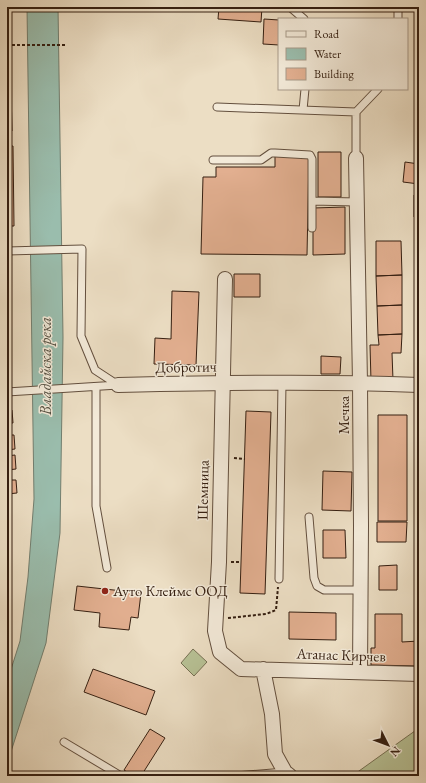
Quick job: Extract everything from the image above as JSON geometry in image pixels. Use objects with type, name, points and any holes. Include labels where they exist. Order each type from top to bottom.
[{"type":"street","name":"Мечка","points":[[356,158],[360,383],[360,672]]},
{"type":"street","name":"Шемница","points":[[225,279],[219,562],[215,631],[220,652],[241,669],[263,670]]},
{"type":"street","name":"Добротич","points":[[118,385],[360,383],[419,385]]},
{"type":"street","name":"Атанас Кирчев","points":[[263,670],[419,674]]},
{"type":"street","points":[[263,670],[272,714],[275,754],[288,774]]},
{"type":"lane","points":[[290,7],[303,18]]},
{"type":"lane","points":[[398,7],[398,18]]},
{"type":"lane","points":[[303,110],[306,90]]},
{"type":"lane","points":[[356,158],[356,112],[377,90]]},
{"type":"lane","points":[[217,107],[356,112]]},
{"type":"lane","points":[[213,160],[261,160],[271,153],[310,155],[312,159],[312,228]]},
{"type":"lane","points":[[312,201],[357,202]]},
{"type":"lane","points":[[7,251],[82,249],[81,336],[95,370],[118,385]]},
{"type":"lane","points":[[279,580],[282,383]]},
{"type":"lane","points":[[7,392],[118,385]]},
{"type":"lane","points":[[96,387],[96,506],[107,568]]},
{"type":"lane","points":[[309,517],[314,578],[317,586],[324,590],[361,590]]},
{"type":"lane","points":[[64,742],[121,776]]},
{"type":"lane","points":[[236,776],[288,774]]},
{"type":"path","points":[[7,45],[67,45]]},
{"type":"path","points":[[215,620],[266,614],[276,610],[279,580]]},
{"type":"shaded area","points":[[193,649],[207,662],[194,676],[181,663]]},
{"type":"shaded area","points":[[419,728],[419,776],[352,776]]},
{"type":"water","name":"Владайска река","points":[[27,7],[58,7],[63,337],[60,533],[46,643],[7,764],[7,682],[20,641],[28,577],[34,499]]},
{"type":"building","points":[[7,7],[10,7],[10,38],[7,39]]},
{"type":"building","points":[[219,7],[262,7],[261,22],[218,19]]},
{"type":"building","points":[[264,19],[278,20],[278,45],[263,44]]},
{"type":"building","points":[[7,50],[10,50],[12,131],[7,131]]},
{"type":"building","points":[[7,146],[13,146],[14,226],[7,226]]},
{"type":"building","points":[[318,152],[341,152],[341,197],[318,197]]},
{"type":"building","points":[[275,156],[309,156],[307,255],[201,254],[203,177],[216,177],[216,167],[275,167]]},
{"type":"building","points":[[405,162],[419,164],[419,184],[403,182]]},
{"type":"building","points":[[414,195],[419,195],[419,216],[414,217]]},
{"type":"building","points":[[345,207],[345,254],[313,255],[313,208]]},
{"type":"building","points":[[376,241],[401,241],[402,275],[376,276]]},
{"type":"building","points":[[234,274],[260,274],[260,297],[234,297]]},
{"type":"building","points":[[402,275],[402,305],[377,306],[376,276]]},
{"type":"building","points":[[416,281],[419,281],[419,300],[417,300]]},
{"type":"building","points":[[172,291],[199,292],[196,365],[154,364],[155,338],[171,339]]},
{"type":"building","points":[[402,305],[402,334],[378,335],[377,306]]},
{"type":"building","points":[[402,334],[401,353],[392,353],[393,380],[371,381],[370,345],[379,345],[378,335]]},
{"type":"building","points":[[321,356],[341,357],[340,374],[321,374]]},
{"type":"building","points":[[7,410],[12,410],[13,423],[7,423]]},
{"type":"building","points":[[246,411],[271,412],[265,594],[240,593]]},
{"type":"building","points":[[378,415],[407,415],[407,521],[378,521]]},
{"type":"building","points":[[7,435],[14,435],[15,449],[7,450]]},
{"type":"building","points":[[15,455],[16,469],[7,470],[7,456]]},
{"type":"building","points":[[323,471],[352,472],[351,511],[322,510]]},
{"type":"building","points":[[7,480],[16,480],[17,493],[7,494]]},
{"type":"building","points":[[377,522],[407,522],[406,542],[377,542]]},
{"type":"building","points":[[323,530],[345,530],[346,558],[323,558]]},
{"type":"building","points":[[397,565],[397,590],[379,590],[379,566]]},
{"type":"building","points":[[77,586],[141,593],[138,618],[131,617],[129,630],[99,627],[100,613],[74,610]]},
{"type":"building","points":[[289,612],[336,613],[336,640],[289,639]]},
{"type":"building","points":[[375,614],[402,614],[402,642],[419,641],[419,666],[371,665],[371,648],[375,648]]},
{"type":"building","points":[[93,669],[155,691],[146,715],[84,692]]},
{"type":"building","points":[[150,729],[165,738],[141,776],[133,776],[124,770]]},
{"type":"place","name":"Ауто Клеймс ООД","points":[[105,591]]}]
